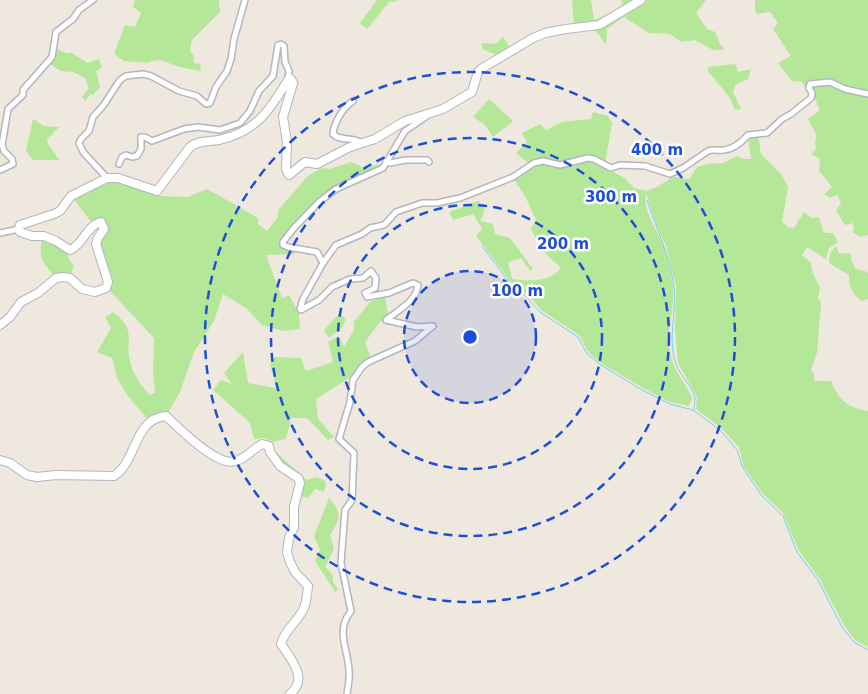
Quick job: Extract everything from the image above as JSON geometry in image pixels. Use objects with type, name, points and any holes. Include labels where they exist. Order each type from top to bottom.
[{"type":"main road","points":[[0,324],[10,317],[20,302],[38,293],[56,278],[63,276],[70,278],[82,289],[95,292],[106,288],[108,282],[96,244],[104,230],[104,225],[101,222],[90,228],[74,248],[70,250],[44,236],[32,236],[20,232],[20,226],[60,211],[71,196],[107,178],[118,178],[157,191],[195,143],[229,138],[255,125],[271,107],[288,80],[291,79],[293,83],[283,117],[287,142],[287,173],[291,174],[305,162],[317,164],[350,147],[375,139],[405,121],[443,109],[472,92],[478,72],[487,64],[533,38],[545,33],[599,25],[641,0]]},
{"type":"main road","points":[[0,460],[10,463],[27,475],[37,477],[56,474],[114,476],[120,472],[129,460],[136,442],[146,426],[159,417],[166,416],[197,444],[227,462],[235,462],[262,444],[269,446],[270,452],[280,466],[298,478],[300,483],[294,507],[294,527],[289,538],[288,552],[295,572],[308,586],[303,610],[282,637],[281,644],[295,666],[299,677],[298,684],[290,694]]},
{"type":"street","points":[[0,170],[13,164],[12,159],[4,151],[2,145],[8,109],[23,96],[23,90],[52,57],[56,32],[73,19],[79,10],[92,0]]},
{"type":"street","points":[[107,178],[83,152],[79,143],[89,131],[93,117],[103,106],[120,80],[126,76],[143,74],[179,91],[197,96],[206,104],[210,103],[216,87],[227,71],[245,0]]},
{"type":"street","points":[[120,164],[122,157],[126,155],[137,156],[141,149],[141,137],[152,141],[198,126],[220,130],[240,123],[250,111],[259,91],[273,76],[278,45],[281,44],[284,46],[285,62],[289,71],[288,80]]},
{"type":"street","points":[[347,694],[350,672],[342,632],[345,618],[351,611],[342,563],[345,510],[352,500],[354,453],[338,439],[339,433],[350,402],[353,380],[362,367],[368,362],[415,341],[433,326],[410,326],[386,320],[405,306],[418,285],[413,283],[389,293],[367,297],[365,293],[375,288],[376,278],[372,272],[363,278],[350,279],[332,287],[319,300],[301,310],[303,299],[323,262],[336,245],[355,238],[370,228],[384,225],[396,212],[422,203],[437,203],[460,198],[513,177],[534,163],[543,161],[560,164],[588,158],[611,168],[630,165],[645,166],[670,174],[712,149],[725,150],[737,146],[748,135],[767,133],[782,119],[811,98],[810,84],[830,82],[845,89],[868,94]]},
{"type":"street","points":[[353,101],[346,106],[333,134],[338,138],[356,139],[362,144]]},
{"type":"street","points":[[323,262],[317,252],[288,247],[283,242],[319,202],[336,189],[377,172],[382,168],[405,131],[435,112]]},
{"type":"street","points":[[386,161],[390,164],[414,160],[428,160],[429,162]]},
{"type":"street","points":[[0,233],[19,229]]},
{"type":"green space","points":[[135,0],[219,0],[220,12],[192,40],[190,52],[193,54],[194,63],[200,64],[201,71],[183,68],[160,60],[148,63],[124,61],[114,54],[125,25],[135,27],[141,13],[133,7]]},
{"type":"green space","points":[[377,0],[398,0],[395,2],[390,1],[367,29],[360,23]]},
{"type":"green space","points":[[572,0],[591,0],[594,20],[623,5],[621,0],[637,0],[597,23],[574,25]]},
{"type":"green space","points":[[646,0],[706,0],[696,13],[707,29],[715,32],[725,50],[713,50],[695,40],[681,42],[670,34],[649,33],[624,17],[607,29],[606,45],[596,31],[588,30]]},
{"type":"green space","points":[[755,0],[868,0],[868,92],[845,89],[831,81],[815,81],[808,90],[801,81],[793,82],[778,63],[791,56],[773,29],[778,23],[770,12],[757,14],[755,12]]},
{"type":"green space","points":[[503,37],[511,49],[497,55],[482,49],[482,43],[495,44]]},
{"type":"green space","points":[[57,49],[68,54],[70,52],[88,63],[99,59],[102,67],[96,71],[100,87],[85,101],[82,97],[89,88],[85,78],[73,72],[61,71],[50,64]]},
{"type":"green space","points":[[735,64],[738,72],[751,69],[748,79],[735,85],[733,92],[741,109],[735,110],[730,98],[708,71],[708,67]]},
{"type":"green space","points":[[830,83],[868,95],[868,235],[861,237],[852,232],[854,229],[853,223],[845,225],[836,211],[841,203],[837,195],[830,198],[824,194],[832,187],[819,171],[820,159],[811,154],[816,149],[815,140],[817,136],[808,119],[820,110],[810,88],[811,85]]},
{"type":"green space","points":[[489,99],[513,121],[493,137],[485,125],[473,117]]},
{"type":"green space","points":[[593,112],[608,116],[612,123],[605,164],[589,156],[581,156],[561,163],[543,159],[528,163],[516,153],[527,142],[522,133],[540,124],[546,130],[562,122],[591,119]]},
{"type":"green space","points":[[33,119],[44,126],[59,127],[47,139],[48,144],[59,160],[33,160],[26,151]]},
{"type":"green space","points":[[758,136],[761,154],[781,174],[788,187],[782,222],[788,227],[794,228],[804,212],[811,218],[819,217],[823,231],[833,233],[838,242],[829,248],[826,259],[807,247],[802,255],[811,263],[812,271],[820,288],[818,298],[821,303],[817,353],[811,370],[814,373],[814,381],[831,381],[837,393],[845,402],[855,408],[868,411],[868,647],[855,640],[844,625],[819,578],[799,551],[783,513],[763,494],[744,467],[739,447],[721,428],[696,409],[697,397],[678,363],[675,329],[676,287],[666,246],[656,224],[646,193],[645,200],[648,214],[664,247],[671,272],[673,297],[669,348],[675,368],[692,398],[689,406],[670,402],[601,363],[589,353],[579,335],[541,310],[531,298],[507,277],[476,236],[482,229],[473,214],[453,220],[449,212],[479,201],[485,209],[480,221],[493,224],[495,234],[510,238],[533,269],[530,271],[521,258],[508,262],[512,279],[545,279],[561,268],[541,249],[531,229],[536,220],[526,198],[514,179],[529,169],[542,164],[566,166],[586,160],[623,177],[634,188],[646,191],[657,187],[673,177],[689,179],[697,167],[723,163],[737,156],[743,159],[751,159],[748,139]]},
{"type":"green space","points":[[351,162],[363,169],[379,164],[378,169],[334,188],[305,212],[281,241],[295,249],[295,254],[266,255],[282,298],[289,295],[299,314],[300,329],[284,331],[262,325],[246,308],[223,294],[214,321],[194,352],[180,392],[167,414],[158,414],[148,420],[128,396],[117,378],[112,358],[97,352],[111,328],[105,317],[113,312],[126,325],[132,369],[138,381],[149,395],[155,393],[153,370],[154,338],[109,290],[110,282],[99,242],[105,230],[97,220],[91,222],[73,198],[109,181],[118,181],[143,188],[157,196],[188,197],[207,189],[258,218],[258,224],[267,231],[278,217],[278,210],[309,175],[322,168],[330,169]]},
{"type":"green space","points":[[42,238],[69,251],[68,258],[74,266],[70,275],[64,273],[54,276],[46,266],[41,254]]},
{"type":"green space","points":[[836,246],[839,253],[851,254],[851,260],[856,269],[868,273],[868,299],[862,301],[859,299],[849,283],[849,275],[830,264],[830,254]]},
{"type":"green space","points":[[385,296],[388,315],[380,322],[365,342],[371,359],[358,368],[349,378],[316,399],[318,419],[334,437],[328,440],[307,418],[291,418],[286,439],[273,442],[264,438],[254,439],[250,423],[213,390],[221,380],[232,384],[224,373],[243,352],[248,383],[276,388],[270,364],[275,357],[301,358],[306,371],[333,362],[328,342],[339,336],[344,347],[354,330],[354,322],[370,302]]},
{"type":"green space","points":[[340,313],[346,320],[340,330],[328,338],[324,330]]},
{"type":"green space","points":[[271,448],[307,480],[316,477],[324,480],[326,484],[324,492],[315,489],[308,498],[300,496],[302,483],[280,464]]},
{"type":"green space","points":[[329,498],[338,512],[338,520],[330,535],[334,549],[325,567],[333,575],[333,582],[338,589],[335,592],[315,561],[320,550],[314,536]]},
{"type":"waterway","points":[[647,200],[667,254],[674,288],[673,355],[695,398],[694,409]]},
{"type":"waterway","points":[[482,246],[506,278],[540,312],[578,337],[587,354],[601,365],[642,390],[670,404],[693,410],[720,430],[737,450],[743,468],[762,496],[783,516],[797,552],[818,580],[842,627],[854,642],[868,650]]}]
